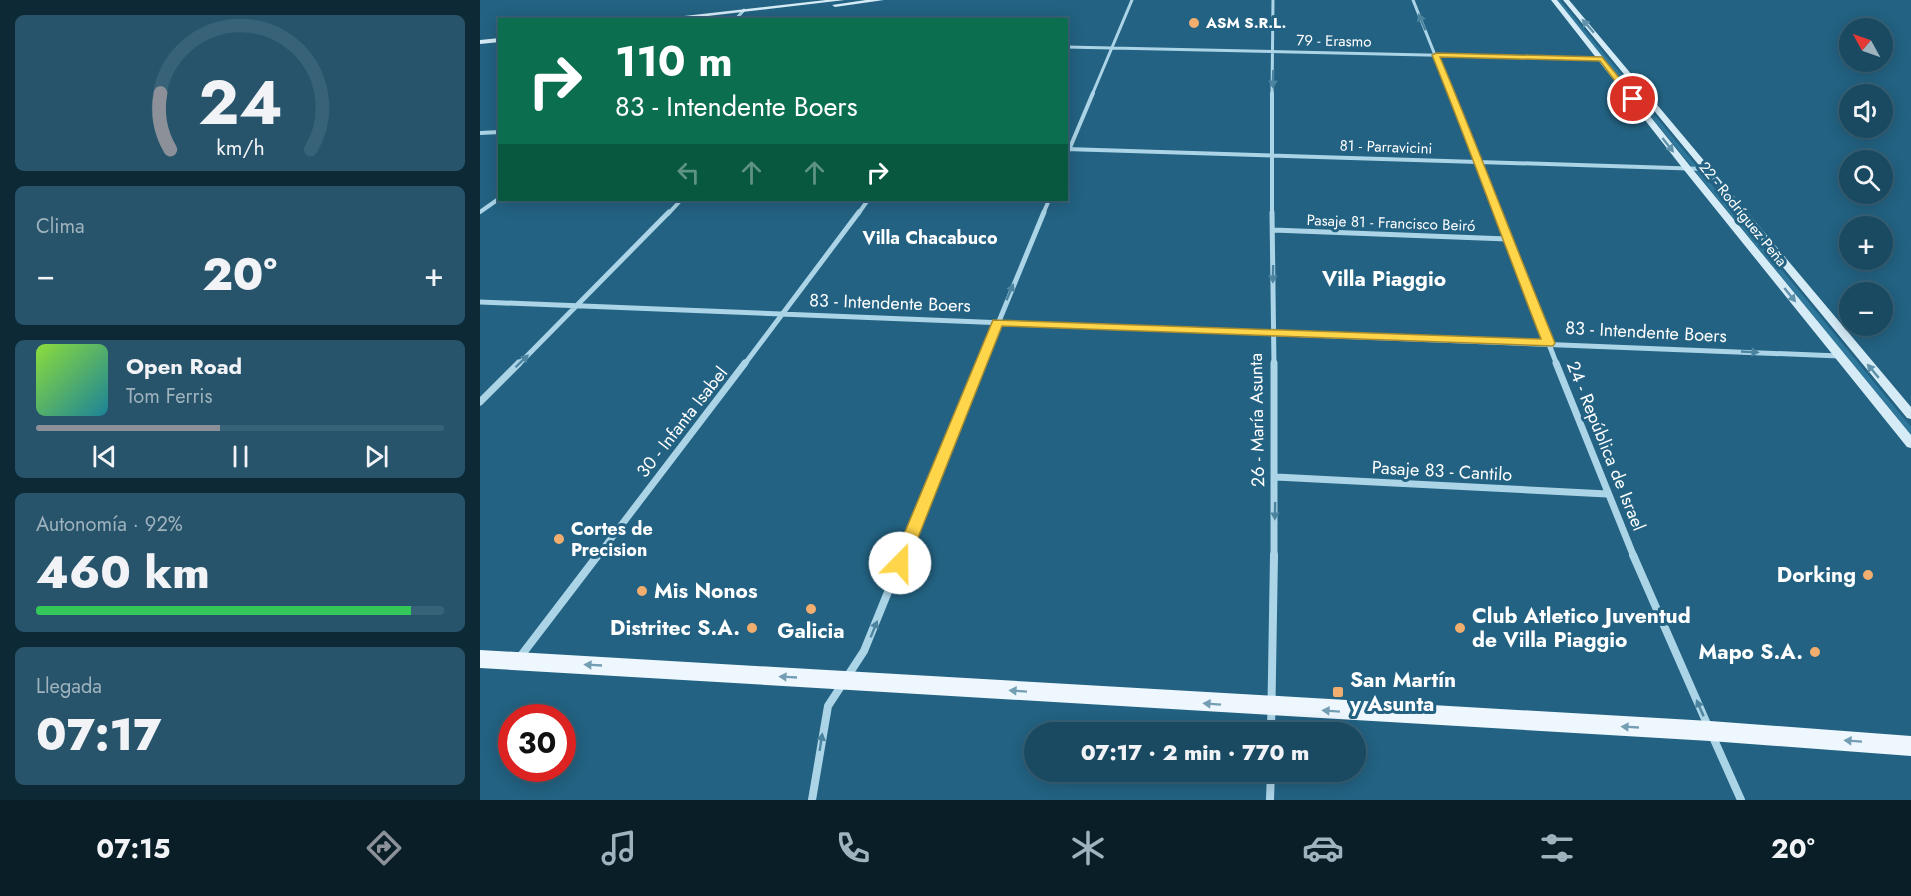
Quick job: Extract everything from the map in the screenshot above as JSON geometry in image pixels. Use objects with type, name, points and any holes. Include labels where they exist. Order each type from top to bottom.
[{"type":"main road","points":[[670,18],[842,0]]},
{"type":"main road","points":[[737,17],[881,0]]},
{"type":"main road","name":"22 - Rodríguez Peña","points":[[1554,0],[1686,168],[1911,444]]},
{"type":"main road","name":"22 - Rodríguez Peña","points":[[1566,0],[1911,416]]},
{"type":"main road","points":[[480,37],[498,35]]},
{"type":"main road","points":[[480,42],[498,40]]},
{"type":"main road","points":[[480,659],[1710,731],[1911,746]]},
{"type":"street","points":[[1068,149],[1132,0]]},
{"type":"street","name":"26 - María Asunta","points":[[1271,722],[1276,477],[1272,334],[1273,0]]},
{"type":"street","name":"24 - República de Israel","points":[[1413,0],[1480,162],[1507,239],[1607,494],[1741,800]]},
{"type":"street","points":[[737,17],[744,10]]},
{"type":"street","name":"79 - Erasmo","points":[[1068,47],[1602,59]]},
{"type":"street","points":[[480,133],[498,132]]},
{"type":"street","name":"81 - Parravicini","points":[[1068,149],[1704,169]]},
{"type":"street","points":[[480,212],[498,199]]},
{"type":"street","points":[[480,402],[680,201]]},
{"type":"street","name":"30 - Infanta Isabel","points":[[517,661],[867,201]]},
{"type":"street","points":[[812,800],[828,706],[864,651],[1049,201]]},
{"type":"street","name":"Pasaje 81 - Francisco Beiró","points":[[1273,231],[1507,239]]},
{"type":"street","name":"83 - Intendente Boers","points":[[480,302],[1839,356]]},
{"type":"street","name":"Pasaje 83 - Cantilo","points":[[1276,477],[1607,494]]},
{"type":"street","points":[[1270,800],[1271,782]]},
{"type":"shaded area","points":[[1556,0],[1560,0],[1911,427],[1911,436]]},
{"type":"place","name":"ASM S.R.L.","points":[[1194,23]]},
{"type":"place","name":"Cortes de Precision","points":[[559,539]]},
{"type":"place","name":"Dorking","points":[[1868,575]]},
{"type":"place","name":"Mis Nonos","points":[[642,591]]},
{"type":"place","name":"Galicia","points":[[811,609]]},
{"type":"place","name":"Distritec S.A.","points":[[752,628]]},
{"type":"place","name":"Club Atletico Juventud de Villa Piaggio","points":[[1460,628]]},
{"type":"place","name":"Mapo S.A.","points":[[1815,652]]},
{"type":"place","name":"San Martín y Asunta","points":[[1338,692]]},
{"type":"district","name":"Villa Chacabuco","points":[[930,238]]},
{"type":"district","name":"Villa Piaggio","points":[[1384,279]]},
{"type":"route","points":[[900,563],[997,322],[1549,343],[1507,239],[1480,162],[1436,55],[1602,59],[1633,99]]}]
